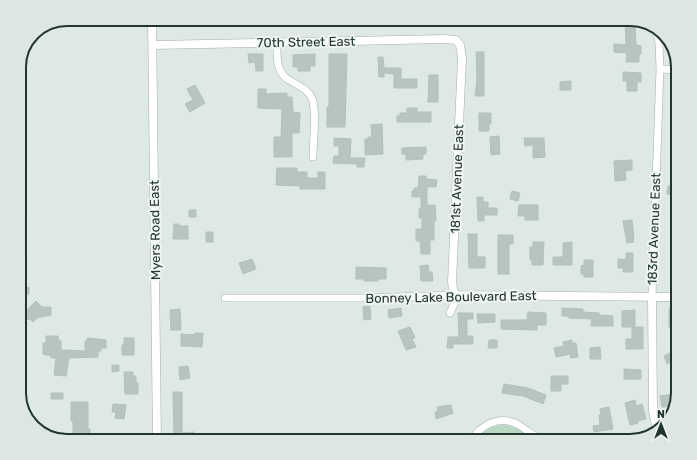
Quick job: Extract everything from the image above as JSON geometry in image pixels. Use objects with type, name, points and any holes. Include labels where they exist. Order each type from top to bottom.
[{"type":"street","name":"Myers Road East","points":[[152,26],[157,434]]},
{"type":"street","name":"183rd Avenue East","points":[[656,425],[653,411],[652,296],[660,69],[658,37]]},
{"type":"street","name":"70th Street East","points":[[153,45],[444,38],[452,39],[459,43]]},
{"type":"street","points":[[277,43],[278,62],[281,73],[305,90],[312,100],[314,110],[313,157]]},
{"type":"street","name":"181st Avenue East","points":[[458,295],[454,291],[452,282],[462,58],[459,43]]},
{"type":"street","points":[[660,69],[671,70]]},
{"type":"street","points":[[450,313],[458,295]]},
{"type":"street","name":"Bonney Lake Boulevard East","points":[[225,298],[362,298],[458,295],[671,297]]},
{"type":"street","points":[[476,434],[487,425],[496,421],[505,420],[517,424],[532,434]]},
{"type":"green space","points":[[504,425],[517,428],[525,434],[482,434],[488,429]]},
{"type":"building","points":[[625,26],[635,26],[636,45],[641,46],[639,62],[626,62],[627,53],[614,52],[614,44],[626,45]]},
{"type":"building","points":[[476,52],[484,52],[484,96],[475,96],[477,78]]},
{"type":"building","points":[[248,54],[263,54],[263,71],[256,71],[255,62],[249,63]]},
{"type":"building","points":[[315,54],[315,66],[310,66],[310,71],[298,71],[298,67],[293,67],[293,55]]},
{"type":"building","points":[[329,54],[347,54],[345,127],[327,127],[327,107],[329,107]]},
{"type":"building","points":[[378,57],[383,57],[384,68],[401,68],[401,79],[417,79],[417,88],[394,88],[394,74],[384,73],[384,77],[379,77]]},
{"type":"building","points":[[623,72],[641,73],[641,82],[637,82],[637,91],[627,91],[627,81],[623,81]]},
{"type":"building","points":[[429,75],[438,75],[438,102],[428,102]]},
{"type":"building","points":[[571,81],[571,90],[560,90],[560,82]]},
{"type":"building","points":[[195,85],[205,103],[190,112],[185,104],[193,100],[187,89]]},
{"type":"building","points":[[258,89],[266,89],[266,94],[287,93],[287,97],[292,97],[293,112],[300,113],[299,133],[292,133],[292,157],[274,157],[274,137],[281,137],[282,109],[258,108]]},
{"type":"building","points":[[407,108],[417,108],[417,112],[431,112],[431,122],[397,122],[397,116],[400,116],[400,113],[407,113]]},
{"type":"building","points":[[479,113],[491,113],[491,124],[489,124],[489,131],[479,131]]},
{"type":"building","points":[[382,124],[383,154],[365,155],[365,139],[372,137],[371,125]]},
{"type":"building","points":[[499,136],[500,154],[491,155],[490,137]]},
{"type":"building","points":[[334,138],[351,139],[350,158],[365,158],[364,167],[357,167],[357,164],[333,163],[334,156],[339,156],[339,146],[334,146]]},
{"type":"building","points":[[524,138],[544,138],[545,157],[533,158],[533,145],[525,146]]},
{"type":"building","points":[[426,147],[426,154],[423,154],[423,159],[406,160],[406,154],[402,154],[402,148]]},
{"type":"building","points":[[632,160],[632,170],[625,171],[626,180],[615,181],[614,161]]},
{"type":"building","points":[[277,168],[297,168],[297,172],[307,172],[307,178],[318,178],[318,172],[325,172],[325,189],[300,189],[300,186],[276,185]]},
{"type":"building","points":[[419,176],[426,176],[426,179],[437,180],[436,187],[427,187],[427,205],[435,205],[436,221],[434,221],[434,240],[430,240],[430,254],[421,254],[420,241],[416,241],[416,229],[422,229],[422,218],[419,218],[421,197],[412,197],[412,191],[414,191],[414,188],[418,188]]},
{"type":"building","points":[[668,186],[671,186],[671,194],[667,194]]},
{"type":"building","points":[[512,191],[520,193],[518,201],[510,199]]},
{"type":"building","points":[[477,197],[483,197],[483,202],[488,202],[488,208],[497,208],[497,215],[484,215],[484,221],[478,221]]},
{"type":"building","points":[[519,205],[538,205],[538,220],[525,220],[525,216],[518,216]]},
{"type":"building","points":[[189,210],[196,210],[196,217],[189,217]]},
{"type":"building","points":[[632,220],[634,242],[627,243],[623,221]]},
{"type":"building","points":[[174,224],[179,224],[179,226],[188,226],[188,239],[173,239]]},
{"type":"building","points":[[206,232],[213,232],[213,242],[206,242]]},
{"type":"building","points":[[468,234],[477,234],[477,257],[485,257],[485,268],[469,268]]},
{"type":"building","points":[[498,235],[513,235],[513,244],[509,244],[509,274],[498,274]]},
{"type":"building","points":[[533,242],[544,242],[543,265],[532,265],[532,260],[530,260],[530,247],[533,247]]},
{"type":"building","points":[[572,242],[572,265],[553,265],[553,257],[563,257],[563,243]]},
{"type":"building","points":[[626,253],[633,253],[633,272],[623,272],[623,268],[618,268],[618,259],[626,260]]},
{"type":"building","points":[[252,259],[256,269],[243,274],[239,263]]},
{"type":"building","points":[[584,260],[593,260],[593,277],[584,277],[584,274],[581,274],[581,266],[584,265]]},
{"type":"building","points":[[428,265],[429,272],[432,272],[433,281],[421,281],[420,266]]},
{"type":"building","points":[[356,267],[386,268],[386,279],[378,279],[378,281],[364,281],[364,279],[356,279]]},
{"type":"building","points":[[29,287],[29,294],[26,294],[26,288]]},
{"type":"building","points":[[36,301],[42,307],[51,307],[51,315],[37,318],[33,322],[29,318],[28,320],[26,318],[26,311]]},
{"type":"building","points":[[370,306],[371,319],[364,320],[363,307]]},
{"type":"building","points":[[401,308],[402,316],[389,318],[388,310]]},
{"type":"building","points":[[562,308],[583,309],[583,312],[613,316],[613,326],[591,326],[592,319],[569,318],[569,316],[562,316]]},
{"type":"building","points":[[180,309],[181,330],[171,330],[170,310]]},
{"type":"building","points":[[669,309],[671,309],[671,327],[669,327]]},
{"type":"building","points":[[635,310],[635,327],[643,327],[643,349],[626,349],[626,339],[632,339],[632,327],[622,327],[622,311]]},
{"type":"building","points":[[528,312],[546,313],[546,325],[537,325],[537,330],[501,329],[501,320],[527,320]]},
{"type":"building","points":[[458,313],[473,313],[473,319],[467,319],[467,336],[473,336],[473,344],[453,344],[453,348],[447,348],[448,337],[459,337]]},
{"type":"building","points":[[477,314],[495,314],[495,322],[478,323]]},
{"type":"building","points":[[410,327],[415,338],[412,339],[416,347],[406,350],[398,331]]},
{"type":"building","points":[[195,333],[203,333],[202,347],[181,346],[181,334],[195,335]]},
{"type":"building","points":[[46,336],[58,336],[59,341],[61,341],[61,350],[85,351],[85,341],[87,341],[87,338],[106,340],[106,348],[101,348],[101,351],[98,351],[98,357],[69,358],[66,376],[54,375],[56,358],[51,358],[51,356],[43,354],[43,343],[46,343]]},
{"type":"building","points":[[124,338],[134,338],[134,355],[122,355]]},
{"type":"building","points":[[489,340],[497,340],[497,348],[488,348]]},
{"type":"building","points":[[572,340],[572,343],[576,343],[578,357],[571,358],[570,354],[556,357],[554,348],[564,346],[563,342]]},
{"type":"building","points":[[600,347],[601,359],[590,359],[590,348]]},
{"type":"building","points":[[671,352],[671,362],[667,364],[664,356]]},
{"type":"building","points":[[112,365],[119,365],[119,371],[112,372]]},
{"type":"building","points":[[188,366],[190,378],[180,380],[179,367]]},
{"type":"building","points":[[624,369],[641,370],[641,379],[624,379]]},
{"type":"building","points":[[124,372],[133,372],[133,376],[136,376],[136,383],[138,383],[138,394],[125,394]]},
{"type":"building","points":[[551,376],[568,376],[568,384],[561,384],[561,391],[551,391]]},
{"type":"building","points":[[504,384],[528,388],[546,395],[543,404],[523,396],[502,393]]},
{"type":"building","points":[[173,392],[182,392],[182,434],[174,434]]},
{"type":"building","points":[[51,393],[63,393],[63,399],[51,399]]},
{"type":"building","points":[[671,395],[669,406],[662,407],[660,396]]},
{"type":"building","points":[[635,400],[636,406],[642,404],[646,419],[637,421],[638,423],[630,425],[625,403]]},
{"type":"building","points":[[71,402],[88,402],[88,429],[90,429],[90,434],[73,434],[73,421],[71,421]]},
{"type":"building","points":[[113,404],[126,405],[124,419],[115,418],[116,412],[112,412]]},
{"type":"building","points":[[451,405],[453,413],[436,419],[435,412],[438,412],[437,407]]},
{"type":"building","points":[[609,407],[613,429],[594,432],[593,426],[600,425],[600,409]]},
{"type":"building","points":[[194,432],[194,434],[183,434]]}]
